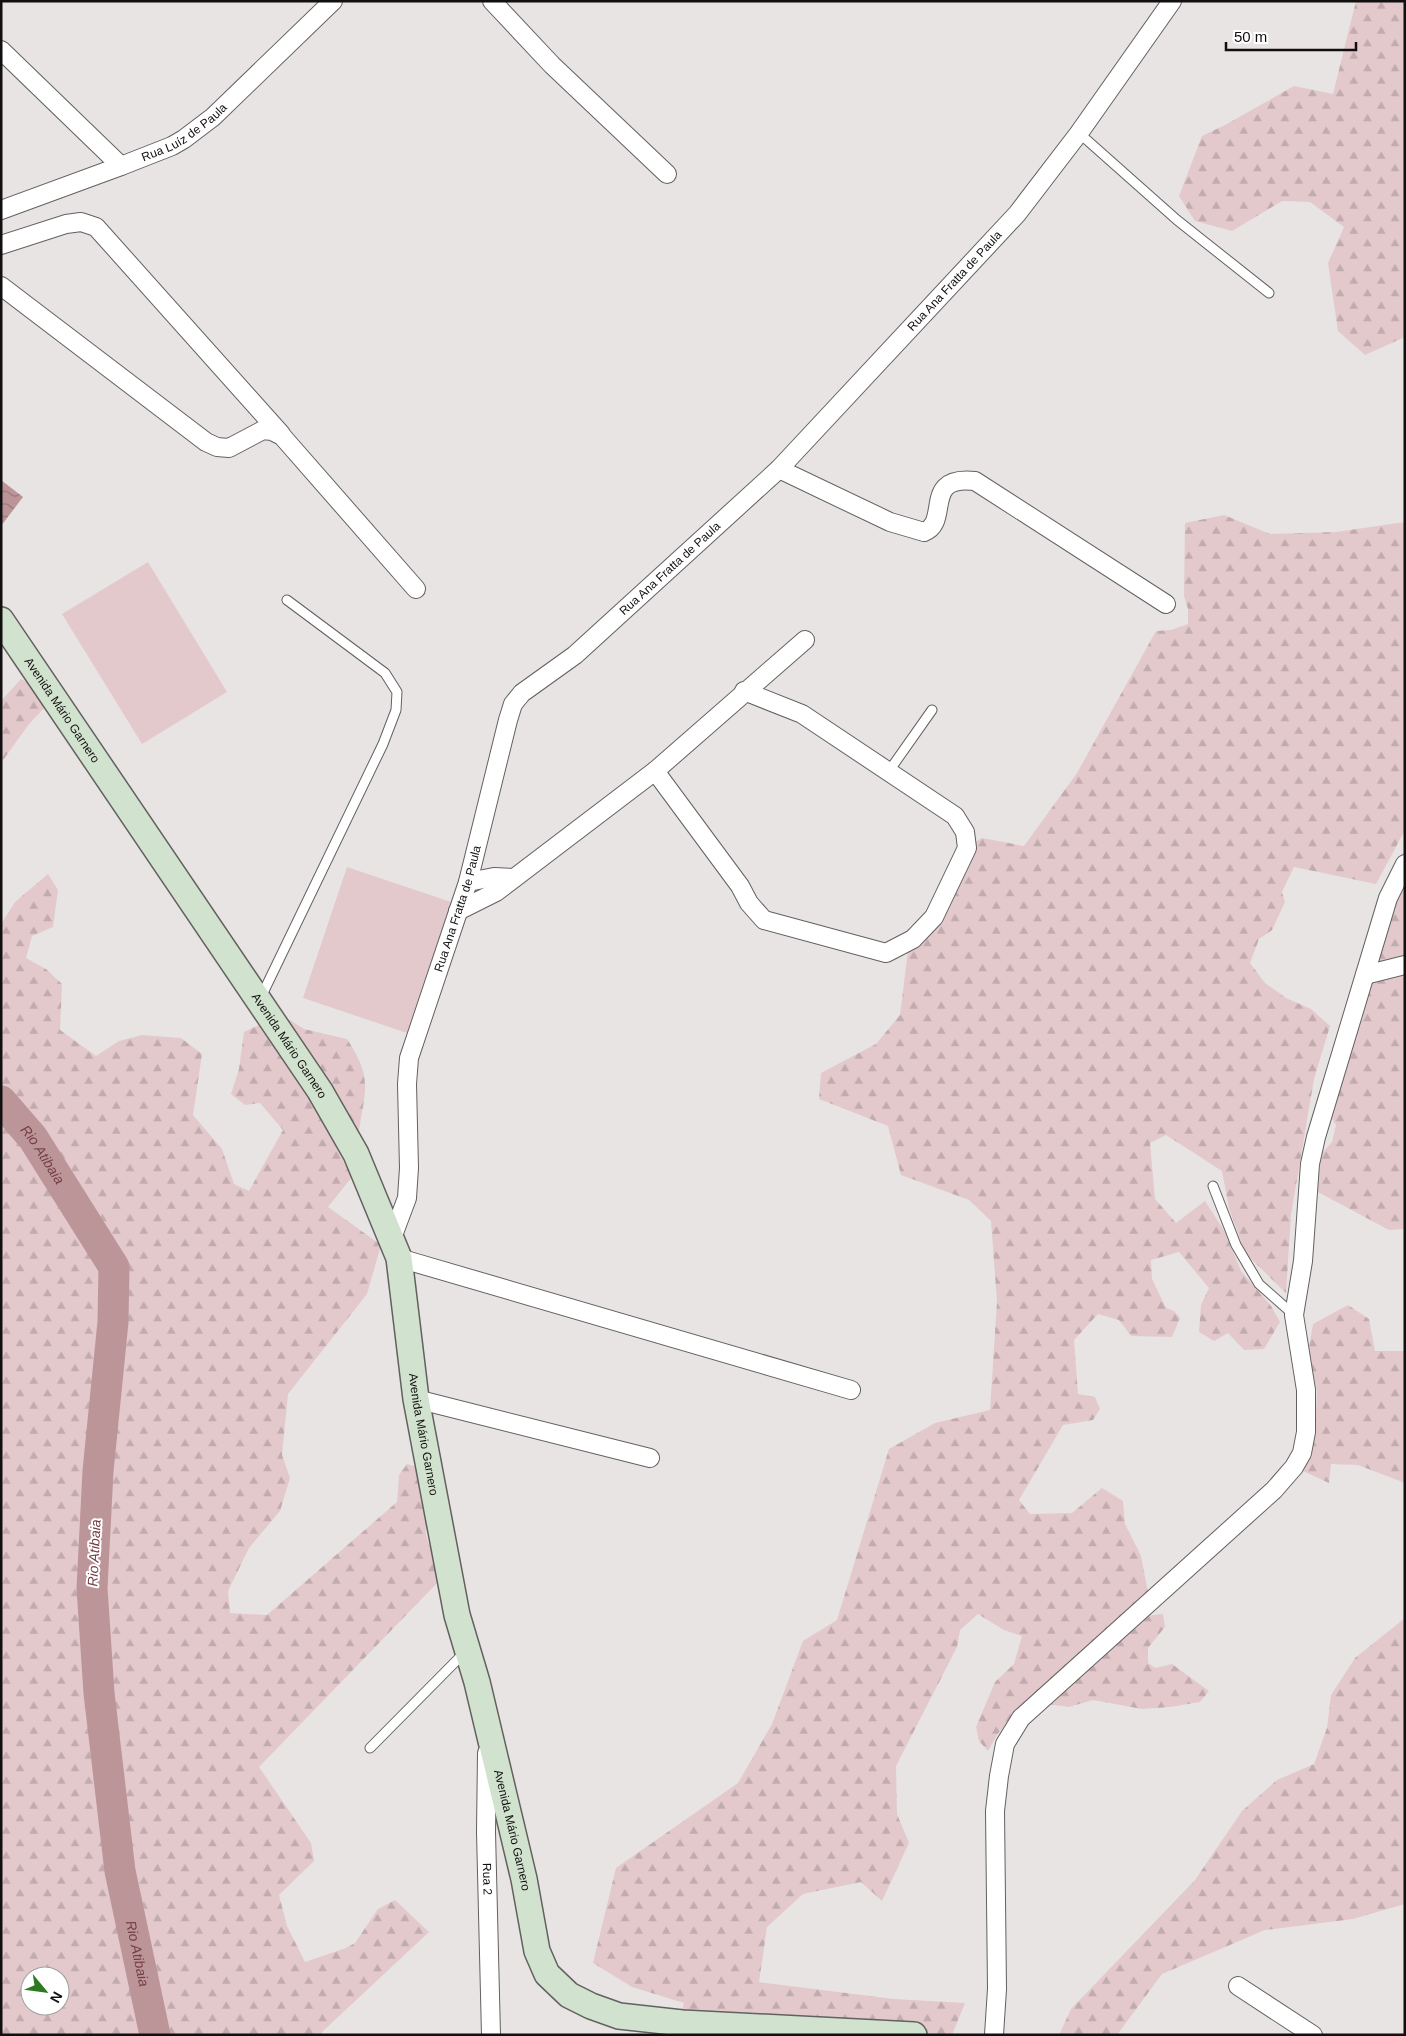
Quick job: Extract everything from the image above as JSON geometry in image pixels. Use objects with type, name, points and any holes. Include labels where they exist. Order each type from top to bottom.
[{"type":"main road","name":"Avenida Mário Garnero","points":[[1,620],[320,1091],[356,1154],[395,1248],[416,1399],[457,1615],[477,1682],[524,1879],[537,1951],[548,1974],[569,1995],[591,2006],[619,2016],[682,2024],[914,2035]]},
{"type":"street","name":"Rua Luíz de Paula","points":[[1,210],[172,146],[213,117],[333,1]]},
{"type":"street","points":[[492,1],[552,65],[667,174]]},
{"type":"street","name":"Rua Ana Fratta de Paula","points":[[395,1248],[407,1198],[409,1168],[407,1084],[410,1058],[468,882],[513,704],[522,693],[575,655],[779,469],[1016,214],[1079,133],[1172,1]]},
{"type":"street","points":[[1,50],[121,166]]},
{"type":"street","points":[[1,245],[66,224],[81,222],[96,227],[416,588]]},
{"type":"street","points":[[1,286],[206,442],[230,448],[262,430],[272,430],[282,436]]},
{"type":"street","points":[[779,469],[890,522],[924,532],[928,531],[932,525],[943,491],[950,483],[960,480],[975,482],[1166,604]]},
{"type":"street","points":[[458,911],[482,900],[514,878],[655,771],[744,691],[805,640]]},
{"type":"street","points":[[655,771],[764,920],[886,953],[913,939],[934,917],[967,848],[965,832],[956,816],[802,714],[744,691]]},
{"type":"street","points":[[994,2035],[997,1989],[996,1811],[998,1776],[1005,1744],[1021,1718],[1274,1490],[1294,1467],[1302,1452],[1306,1432],[1306,1390],[1294,1315],[1303,1261],[1310,1164],[1316,1137],[1388,898],[1405,864]]},
{"type":"street","points":[[468,882],[494,877],[514,878]]},
{"type":"street","points":[[1365,975],[1405,965]]},
{"type":"street","points":[[395,1248],[851,1390]]},
{"type":"street","points":[[416,1399],[650,1458]]},
{"type":"street","name":"Rua 2","points":[[487,1724],[486,1832],[491,2035]]},
{"type":"street","points":[[1238,1986],[1313,2035]]},
{"type":"lane","points":[[1079,133],[1178,220],[1269,293]]},
{"type":"lane","points":[[259,1000],[383,744],[396,710],[397,692],[385,673],[287,600]]},
{"type":"lane","points":[[890,772],[932,710]]},
{"type":"lane","points":[[1213,1186],[1236,1245],[1259,1284],[1294,1315]]},
{"type":"lane","points":[[370,1748],[467,1649]]},
{"type":"green space","points":[[1356,1],[1405,1],[1405,337],[1365,355],[1338,331],[1328,263],[1344,227],[1310,202],[1282,201],[1232,231],[1195,221],[1179,196],[1202,136],[1294,86],[1333,94]]},
{"type":"green space","points":[[1224,515],[1270,534],[1336,532],[1405,522],[1405,830],[1376,884],[1294,867],[1282,892],[1285,902],[1272,930],[1259,939],[1250,963],[1265,983],[1286,998],[1311,1009],[1330,1026],[1314,1079],[1291,1215],[1286,1293],[1245,1253],[1229,1208],[1222,1171],[1166,1135],[1150,1143],[1155,1199],[1176,1223],[1205,1201],[1225,1232],[1241,1271],[1271,1306],[1280,1322],[1264,1349],[1244,1350],[1228,1333],[1214,1341],[1199,1332],[1201,1305],[1209,1288],[1179,1252],[1151,1260],[1152,1279],[1166,1308],[1174,1311],[1180,1318],[1172,1337],[1131,1336],[1119,1320],[1098,1314],[1074,1340],[1078,1394],[1095,1397],[1100,1409],[1093,1420],[1063,1425],[1019,1500],[1030,1514],[1072,1513],[1102,1488],[1123,1501],[1125,1524],[1141,1556],[1148,1592],[1144,1616],[1163,1614],[1165,1627],[1148,1648],[1148,1663],[1155,1668],[1172,1664],[1209,1691],[1200,1702],[1142,1709],[1093,1700],[1069,1707],[1025,1701],[997,1735],[988,1751],[979,1741],[976,1727],[995,1682],[1014,1664],[1022,1636],[1004,1630],[978,1614],[960,1630],[957,1647],[896,1766],[897,1814],[909,1843],[882,1901],[861,1882],[803,1894],[767,1927],[759,1982],[894,1999],[965,2003],[952,2035],[676,2035],[684,2003],[632,1987],[593,1963],[616,1868],[738,1783],[772,1724],[803,1641],[837,1620],[889,1449],[935,1423],[990,1410],[997,1302],[991,1221],[969,1200],[901,1175],[888,1126],[819,1099],[821,1073],[876,1044],[900,1015],[908,951],[958,853],[982,838],[1024,846],[1077,773],[1156,631],[1171,630],[1188,624],[1188,609],[1184,596],[1185,523]]},
{"type":"green space","points":[[148,562],[227,692],[142,744],[62,614]]},
{"type":"green space","points":[[21,679],[35,686],[47,705],[29,724],[1,763],[1,701]]},
{"type":"green space","points":[[347,867],[451,902],[407,1033],[303,998]]},
{"type":"green space","points":[[48,874],[58,890],[53,927],[32,936],[26,958],[46,969],[62,984],[60,1030],[96,1056],[119,1041],[142,1035],[181,1038],[202,1054],[193,1115],[222,1149],[234,1184],[249,1191],[283,1130],[260,1103],[245,1105],[231,1094],[239,1069],[244,1032],[267,1021],[288,1019],[304,1029],[347,1039],[364,1073],[365,1093],[359,1130],[336,1148],[352,1177],[328,1207],[381,1245],[367,1294],[288,1394],[282,1455],[290,1478],[280,1511],[249,1548],[228,1591],[230,1613],[267,1615],[397,1502],[399,1475],[407,1464],[423,1469],[427,1504],[426,1535],[440,1580],[259,1767],[311,1843],[314,1861],[279,1895],[287,1926],[305,1962],[355,1943],[378,1909],[395,1900],[429,1932],[322,2032],[322,2035],[1,2035],[1,924],[15,902]]},
{"type":"green space","points":[[1402,892],[1405,892],[1405,1229],[1389,1230],[1316,1191],[1322,1153],[1332,1142],[1336,1125],[1329,1114],[1387,920]]},
{"type":"green space","points":[[1348,1305],[1369,1319],[1375,1351],[1405,1351],[1405,1483],[1358,1465],[1331,1464],[1329,1483],[1303,1471],[1315,1430],[1317,1392],[1308,1353],[1313,1324]]},
{"type":"green space","points":[[1405,1618],[1405,1904],[1353,1919],[1265,1930],[1162,1974],[1117,2035],[1059,2035],[1071,2009],[1195,1880],[1242,1811],[1277,1780],[1314,1764],[1327,1728],[1331,1695],[1355,1658]]},
{"type":"water","points":[[1,480],[23,497],[1,526]]},
{"type":"waterway","name":"Rio Atibaia","points":[[1,1101],[33,1138],[114,1267],[113,1322],[98,1471],[92,1588],[99,1693],[120,1871],[155,2035]]}]
